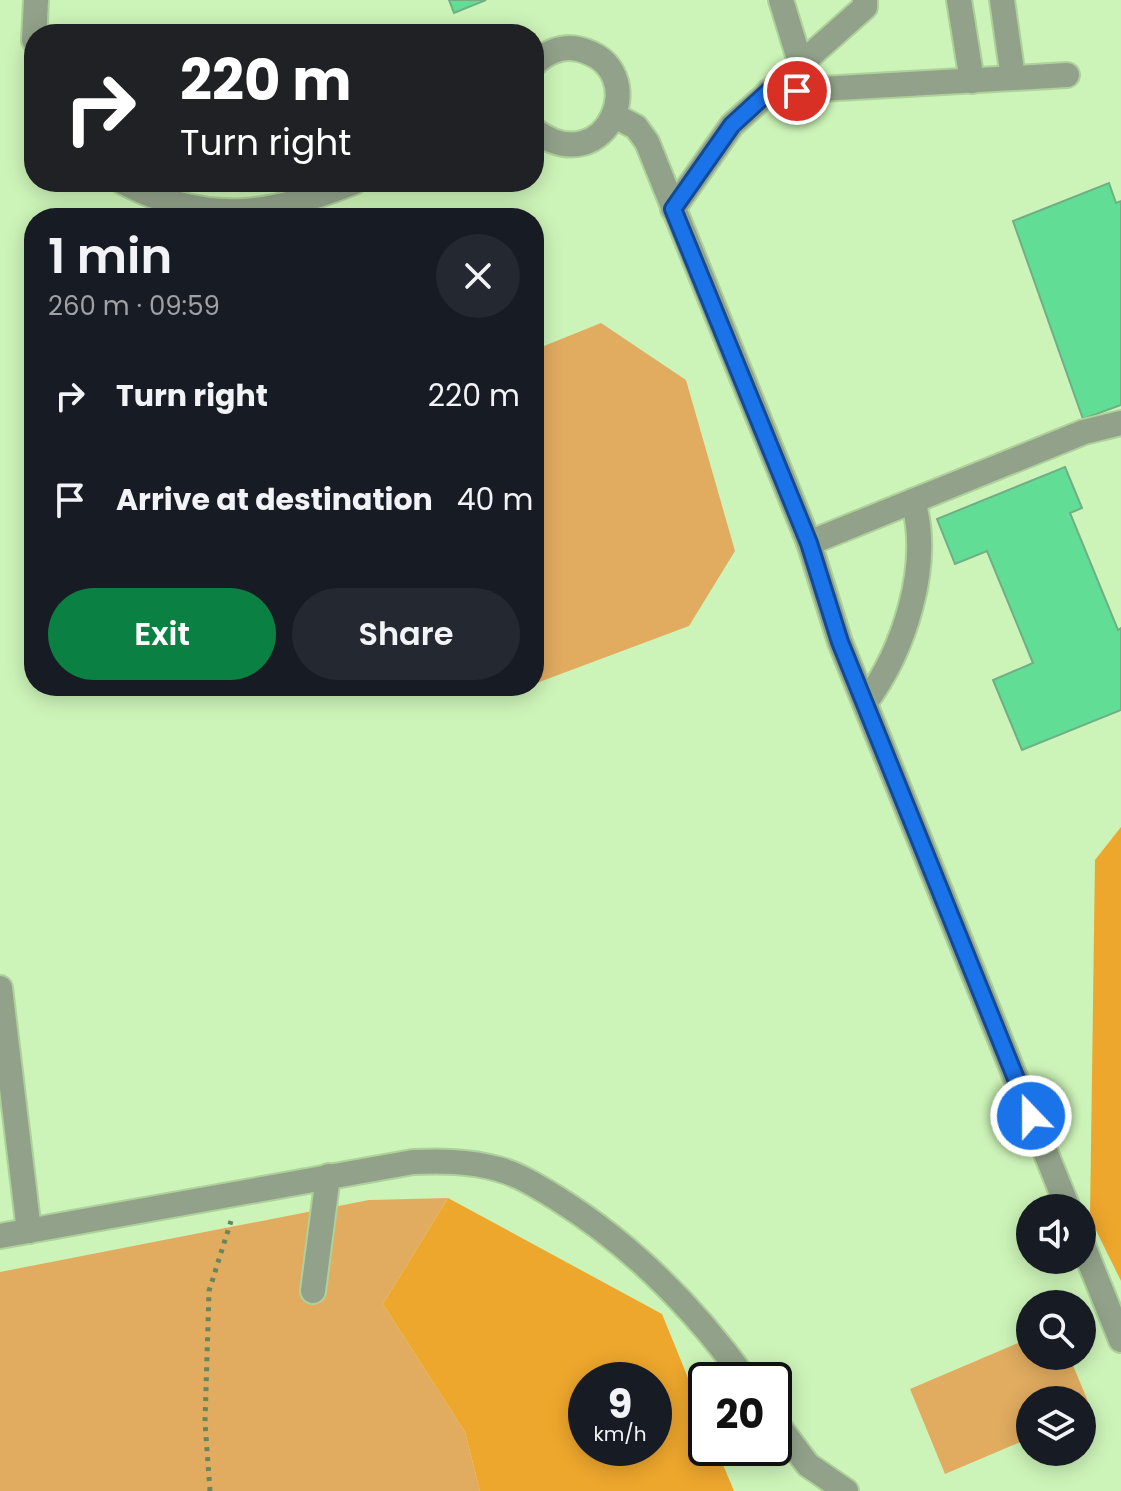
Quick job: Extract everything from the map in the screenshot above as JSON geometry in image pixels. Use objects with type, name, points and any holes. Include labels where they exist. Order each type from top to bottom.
[{"type":"lane","points":[[35,24],[36,0]]},
{"type":"lane","points":[[781,0],[800,62]]},
{"type":"lane","points":[[673,209],[732,125],[865,7],[865,0]]},
{"type":"lane","points":[[959,0],[972,81]]},
{"type":"lane","points":[[1002,0],[1013,78]]},
{"type":"lane","points":[[544,57],[552,51],[571,47],[590,52],[606,63],[616,79],[619,98],[615,116],[604,132],[588,142],[569,146],[544,138]]},
{"type":"lane","points":[[768,92],[1067,75]]},
{"type":"lane","points":[[615,116],[636,127],[647,142],[809,543],[840,642],[1062,1194]]},
{"type":"lane","points":[[147,192],[183,207],[194,208]]},
{"type":"lane","points":[[279,208],[326,192]]},
{"type":"lane","points":[[809,543],[1084,432],[1121,423]]},
{"type":"lane","points":[[865,703],[886,676],[907,611],[921,550],[913,501]]},
{"type":"lane","points":[[0,988],[29,1231]]},
{"type":"lane","points":[[0,1236],[413,1162],[456,1161],[501,1169],[581,1214],[663,1281],[699,1318],[732,1362]]},
{"type":"lane","points":[[313,1291],[328,1176]]},
{"type":"lane","points":[[1094,1274],[1121,1340]]},
{"type":"lane","points":[[792,1444],[808,1465],[846,1491]]},
{"type":"path","points":[[210,1491],[205,1422],[209,1291],[239,1194]]},
{"type":"shaded area","points":[[601,323],[686,380],[735,551],[689,626],[544,680],[544,346]]},
{"type":"shaded area","points":[[1121,827],[1121,1281],[1096,1230],[1096,1194],[1090,1194],[1095,860]]},
{"type":"shaded area","points":[[448,1198],[383,1304],[465,1432],[480,1491],[0,1491],[0,1272],[369,1200]]},
{"type":"shaded area","points":[[448,1198],[662,1314],[688,1378],[688,1466],[724,1466],[734,1491],[480,1491],[465,1432],[383,1304]]},
{"type":"shaded area","points":[[1016,1344],[1016,1370],[1075,1370],[1082,1386],[1016,1386],[1016,1444],[945,1474],[910,1389]]},
{"type":"building","points":[[449,0],[486,0],[454,13]]},
{"type":"building","points":[[1109,183],[1116,203],[1121,201],[1121,405],[1083,419],[1013,221]]},
{"type":"building","points":[[1065,467],[1082,508],[1070,513],[1118,630],[1121,628],[1121,710],[1022,750],[993,680],[1033,663],[987,551],[955,564],[937,519]]},
{"type":"route","points":[[797,91],[768,92],[732,125],[673,209],[809,543],[840,642],[1031,1116]]}]
